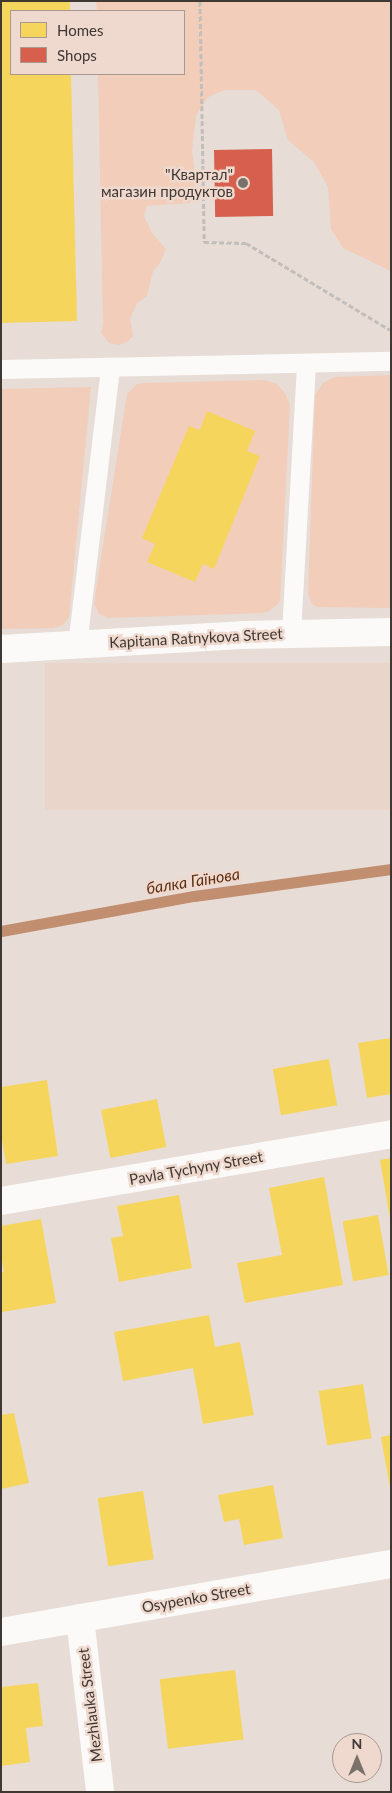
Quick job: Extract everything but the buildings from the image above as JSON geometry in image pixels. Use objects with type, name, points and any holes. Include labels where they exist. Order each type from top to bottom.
[{"type":"street","name":"Kapitana Ratnykova Street","points":[[1,649],[77,645],[110,641],[391,632]]},
{"type":"street","name":"Pavla Tychyny Street","points":[[1,1201],[391,1134]]},
{"type":"street","name":"Osypenko Street","points":[[1,1632],[391,1564]]},
{"type":"street","name":"Mezhlauka Street","points":[[80,1618],[100,1792]]},
{"type":"lane","points":[[1,369],[391,362]]},
{"type":"lane","points":[[292,634],[306,364]]},
{"type":"lane","points":[[77,645],[110,368]]},
{"type":"path","points":[[200,1],[204,242],[246,243],[391,330]]},
{"type":"shaded area","points":[[96,1],[391,1],[391,271],[343,248],[331,229],[328,187],[314,162],[288,140],[279,110],[256,90],[225,90],[208,97],[196,115],[192,151],[197,192],[190,203],[147,206],[144,216],[152,233],[166,249],[160,263],[153,271],[147,296],[137,303],[130,319],[133,336],[127,342],[118,345],[109,343],[101,333],[103,324],[98,75],[185,75],[185,10],[97,10]]},
{"type":"shaded area","points":[[391,375],[391,608],[318,607],[313,605],[308,594],[315,395],[323,383],[335,377]]},
{"type":"shaded area","points":[[264,380],[277,384],[285,393],[290,405],[280,601],[269,611],[263,613],[109,618],[99,614],[94,603],[127,394],[137,384],[143,383]]},
{"type":"shaded area","points":[[91,387],[69,617],[63,625],[53,628],[1,629],[1,389]]},
{"type":"shaded area","points":[[45,663],[391,663],[391,810],[45,810]]},
{"type":"waterway","name":"балка Гаїнова","points":[[1,931],[194,896],[391,869]]},
{"type":"place","name":"\"Квартал\" магазин продуктов","points":[[243,183]]}]
